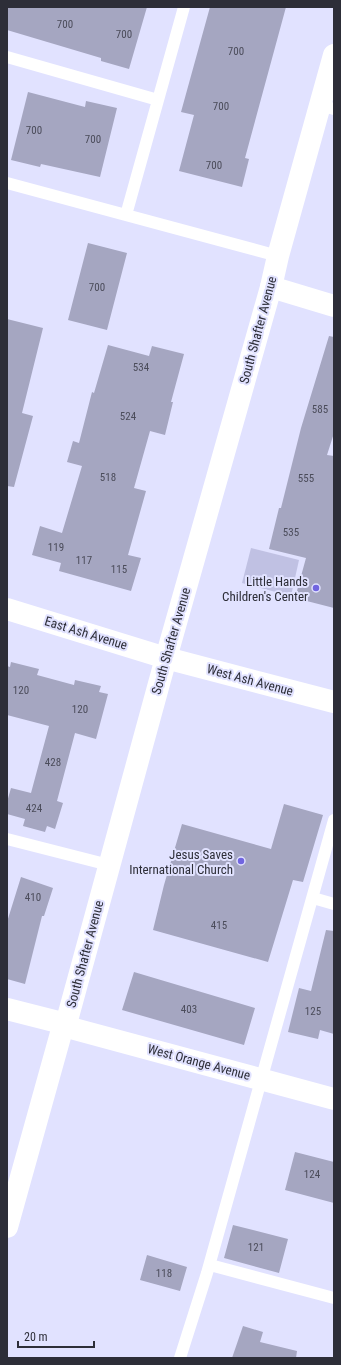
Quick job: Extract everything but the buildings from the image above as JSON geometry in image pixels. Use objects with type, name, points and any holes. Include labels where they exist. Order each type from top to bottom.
[{"type":"main road","name":"South Shafter Avenue","points":[[7,1227],[271,287],[278,256],[327,107],[334,55]]},
{"type":"main road","points":[[271,287],[334,306]]},
{"type":"main road","name":"East Ash Avenue","points":[[7,609],[166,658]]},
{"type":"main road","name":"West Ash Avenue","points":[[166,658],[334,702]]},
{"type":"main road","name":"West Orange Avenue","points":[[7,1008],[334,1099]]},
{"type":"lane","points":[[126,216],[184,7]]},
{"type":"lane","points":[[7,57],[158,100]]},
{"type":"lane","points":[[7,184],[278,256]]},
{"type":"lane","points":[[180,1358],[210,1264],[334,820]]},
{"type":"lane","points":[[7,839],[109,865]]},
{"type":"lane","points":[[313,898],[334,904]]},
{"type":"lane","points":[[210,1264],[334,1298]]},
{"type":"shaded area","points":[[251,548],[299,560],[291,596],[242,583]]},
{"type":"place","name":"Little Hands Children's Center","points":[[316,588]]},
{"type":"place","name":"Jesus Saves International Church","points":[[241,861]]}]
